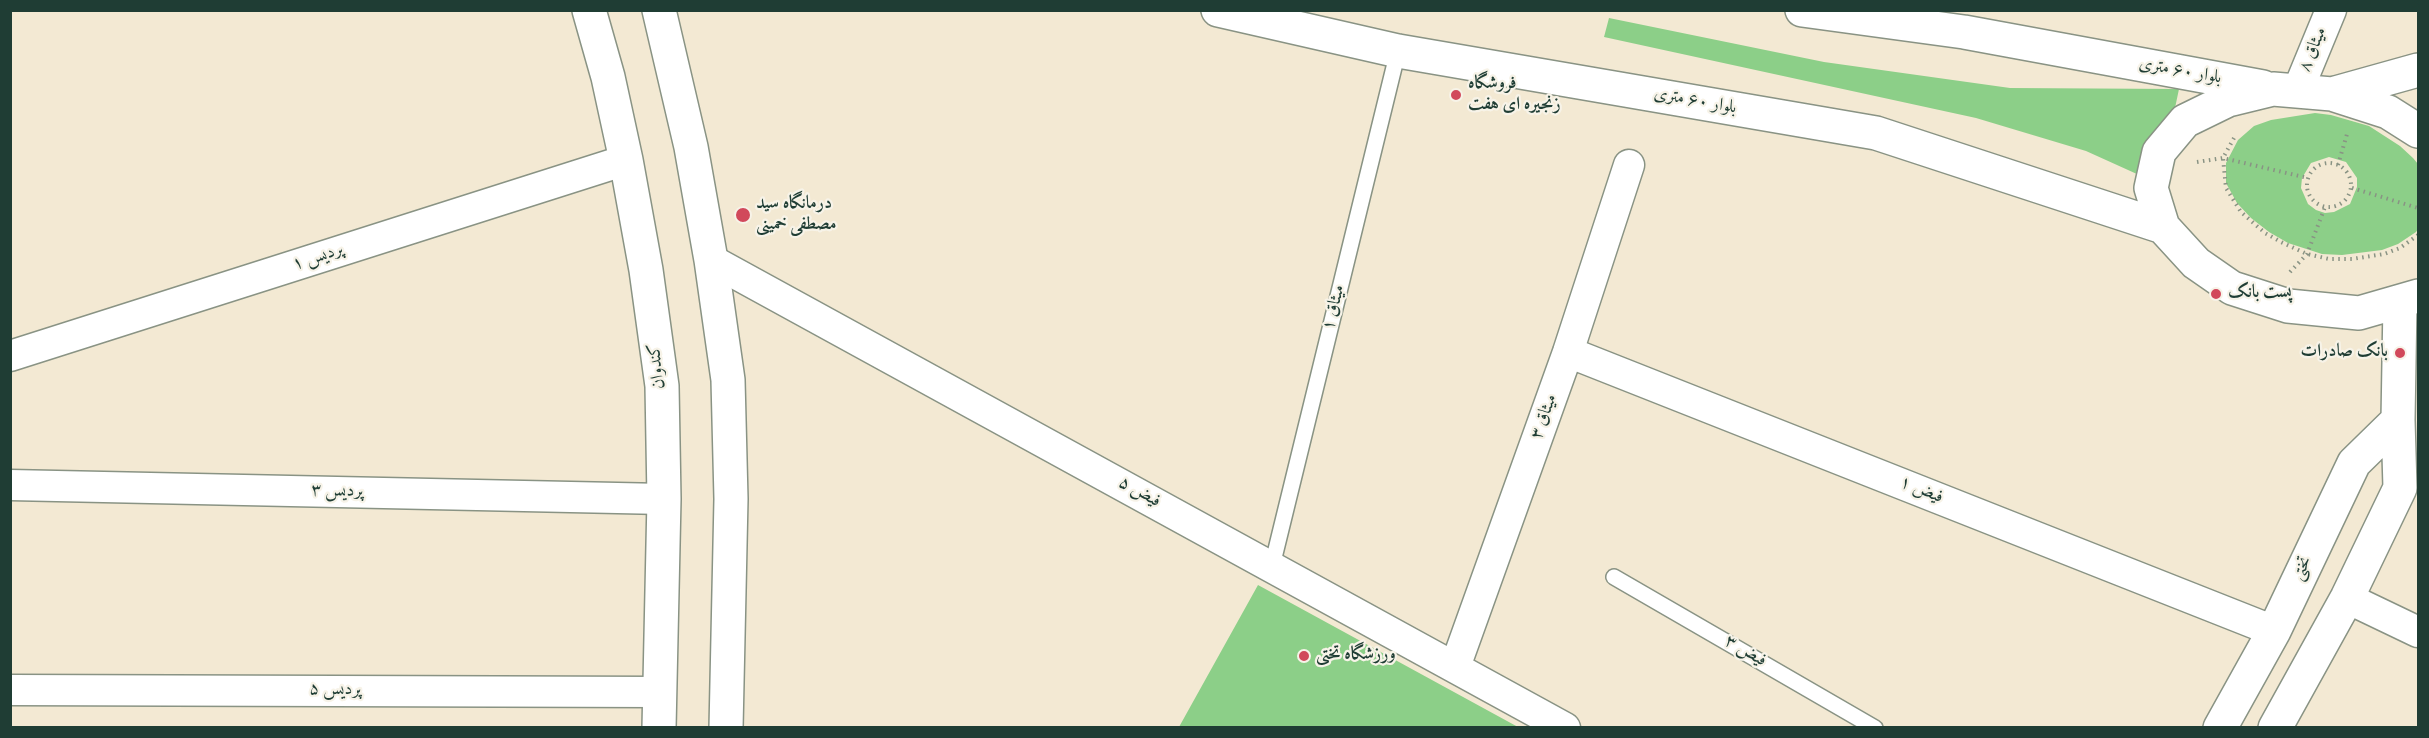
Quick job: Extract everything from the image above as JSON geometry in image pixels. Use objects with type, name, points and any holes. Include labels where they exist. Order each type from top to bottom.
[{"type":"main road","name":"کندوان","points":[[590,10],[626,160],[646,270],[662,386],[664,499],[659,728]]},
{"type":"main road","points":[[659,10],[692,147],[728,380],[730,499],[726,728]]},
{"type":"main road","name":"بلوار ۶۰ متری","points":[[1218,10],[1398,51],[1876,133],[2163,227]]},
{"type":"main road","name":"بلوار ۶۰ متری","points":[[1802,10],[1964,32],[2286,89],[2332,94]]},
{"type":"main road","points":[[2332,94],[2418,70]]},
{"type":"main road","points":[[2275,728],[2347,598],[2409,476],[2398,420],[2409,299],[2359,313],[2288,306],[2232,288],[2196,263],[2163,227],[2151,188],[2159,152],[2185,122],[2228,100],[2286,89]]},
{"type":"main road","points":[[2332,94],[2388,112],[2418,131]]},
{"type":"main road","name":"تختی","points":[[2220,728],[2274,631],[2354,463],[2398,420]]},
{"type":"street","name":"میثاق ۸","points":[[2286,89],[2331,10]]},
{"type":"street","name":"پردیس ۱","points":[[10,356],[626,160]]},
{"type":"street","name":"میثاق ۳","points":[[1455,667],[1568,352],[1629,165]]},
{"type":"street","name":"فیض ۵","points":[[711,260],[1566,728]]},
{"type":"street","name":"فیض ۱","points":[[1568,352],[2274,631]]},
{"type":"street","name":"پردیس ۳","points":[[10,484],[664,499]]},
{"type":"street","points":[[2347,598],[2418,632]]},
{"type":"street","name":"پردیس ۵","points":[[10,690],[660,692]]},
{"type":"lane","name":"میثاق ۱","points":[[1272,566],[1398,51]]},
{"type":"lane","name":"فیض ۳","points":[[1614,577],[1875,728]]},
{"type":"path","points":[[2236,134],[2223,158],[2226,188],[2241,212],[2265,233],[2307,254],[2340,259],[2375,256],[2400,249],[2418,235]]},
{"type":"path","points":[[2156,167],[2223,158],[2308,178]]},
{"type":"path","points":[[2331,163],[2344,168],[2349,173],[2352,188],[2350,195],[2340,205],[2325,207],[2312,200],[2307,185],[2308,178],[2317,166],[2331,163]]},
{"type":"path","points":[[2352,188],[2418,208]]},
{"type":"path","points":[[2264,299],[2307,254],[2325,207]]},
{"type":"green space","points":[[1609,18],[1824,62],[2010,88],[2179,89],[2159,184],[2086,151],[1976,118],[1604,37]]},
{"type":"green space","points":[[2315,113],[2331,115],[2369,126],[2400,146],[2418,164],[2418,229],[2416,232],[2398,244],[2382,250],[2342,255],[2322,254],[2288,243],[2269,232],[2237,203],[2226,183],[2226,163],[2238,140],[2254,126],[2271,120]],"holes":[[[2329,157],[2346,162],[2357,178],[2357,187],[2350,204],[2334,212],[2325,213],[2308,204],[2301,188],[2302,178],[2311,163]]]},
{"type":"green space","name":"ورزشگاه تختی","points":[[1258,585],[1518,727],[1179,727]]},
{"type":"place","name":"فروشگاه زنجیره ای هفت","points":[[1456,95]]},
{"type":"place","name":"درمانگاه سید مصطفی خمینی","points":[[743,215]]},
{"type":"place","name":"پست بانک","points":[[2216,294]]},
{"type":"place","name":"بانک صادرات","points":[[2400,353]]},
{"type":"place","name":"ورزشگاه تختی","points":[[1304,656]]}]
